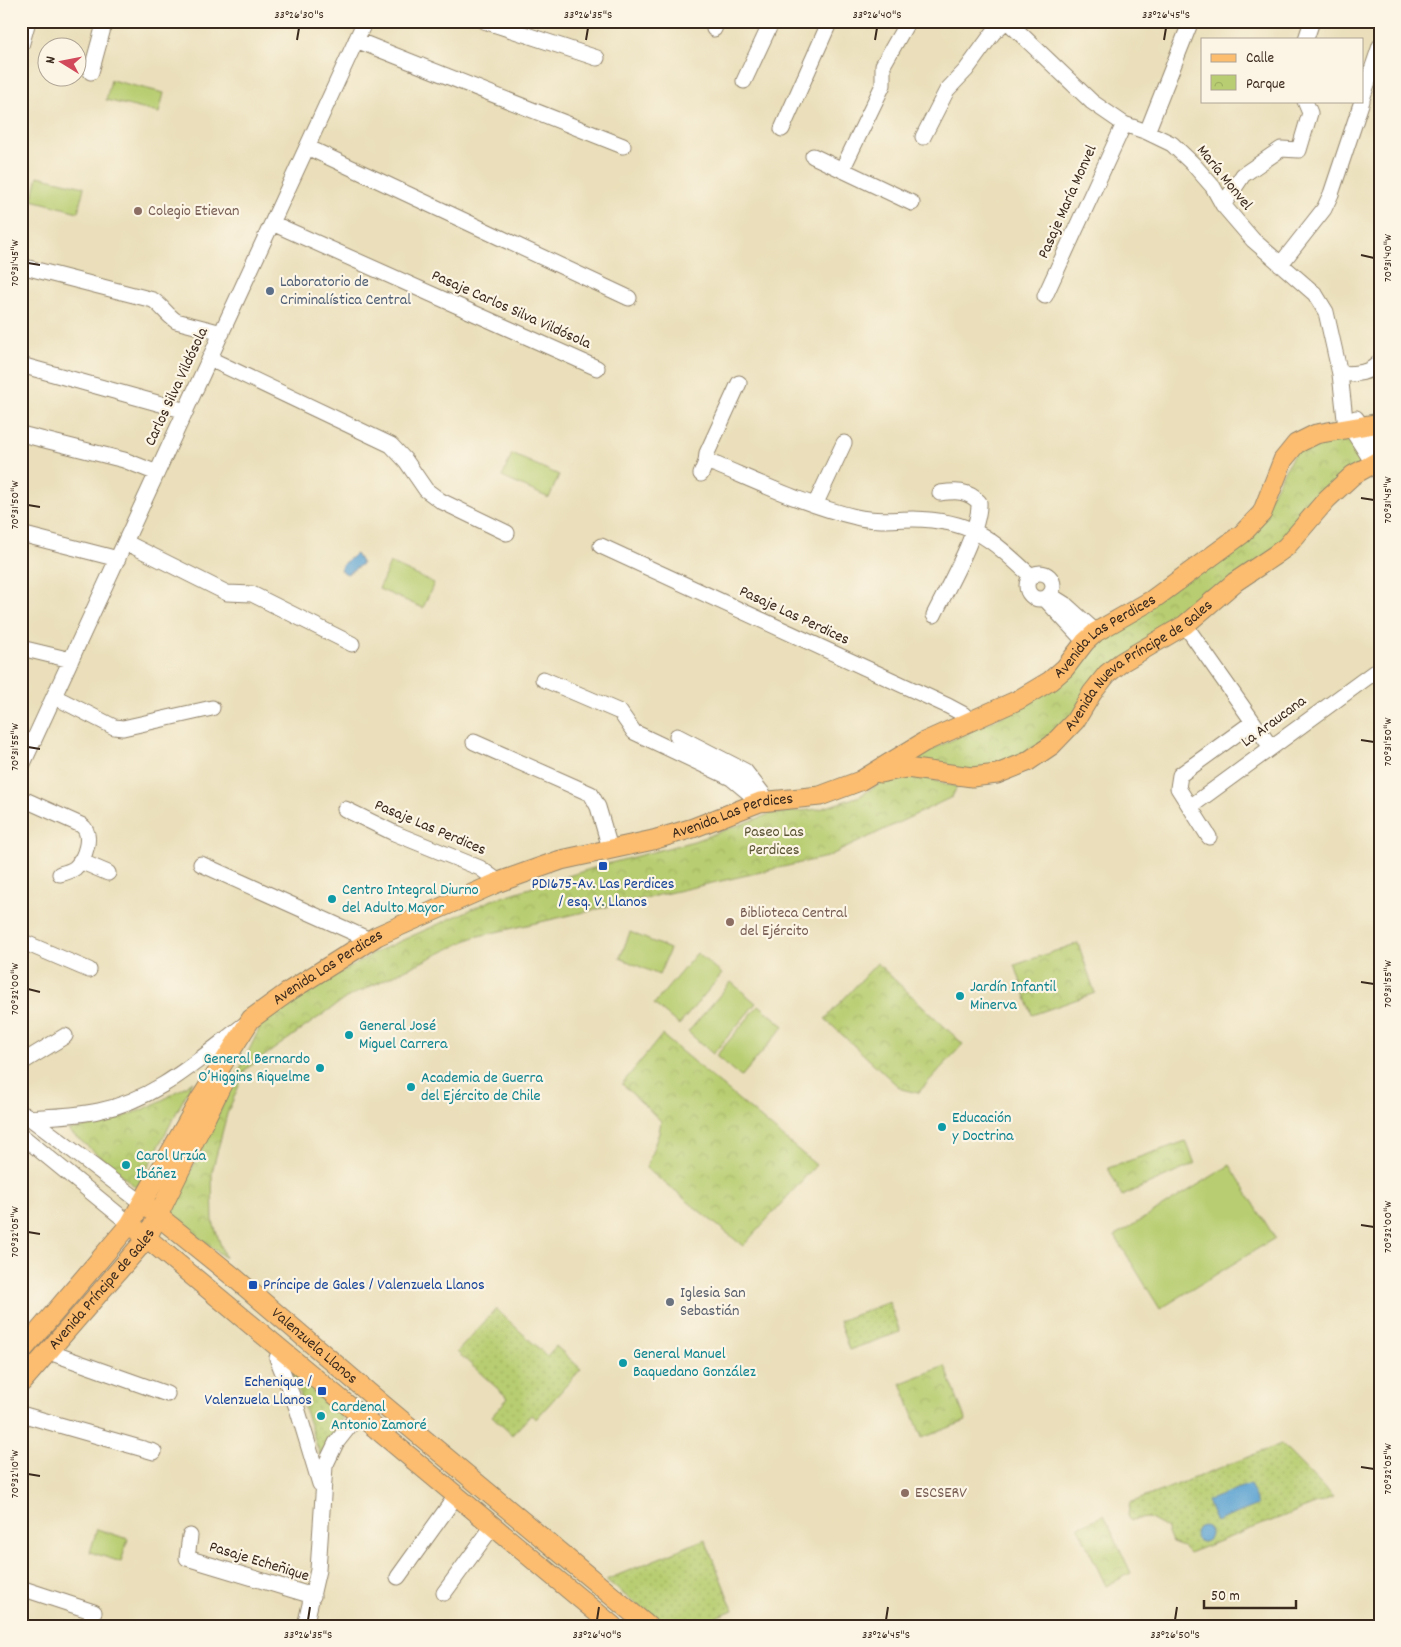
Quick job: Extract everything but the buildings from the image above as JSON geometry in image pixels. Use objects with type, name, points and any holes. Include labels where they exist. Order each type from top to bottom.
[{"type":"main road","name":"Avenida Las Perdices","points":[[251,1019],[291,990],[370,940],[434,909],[499,882],[561,860],[653,840],[764,802],[820,796],[860,781],[924,742],[1018,700],[1050,681],[1065,668],[1091,637],[1152,600],[1242,534],[1262,513],[1283,460],[1296,444],[1316,434],[1364,426]]},
{"type":"main road","name":"Avenida Nueva Príncipe de Gales","points":[[860,781],[895,768],[972,777],[997,774],[1026,762],[1052,745],[1075,721],[1092,692],[1107,674],[1122,662],[1185,625],[1235,582],[1286,547],[1320,505],[1353,475],[1378,462]]},
{"type":"main road","points":[[924,742],[918,764],[924,770]]},
{"type":"main road","points":[[142,1203],[201,1098],[251,1019]]},
{"type":"main road","points":[[158,1215],[251,1019]]},
{"type":"main road","name":"Valenzuela Llanos","points":[[142,1203],[648,1626]]},
{"type":"main road","name":"Avenida Príncipe de Gales","points":[[21,1352],[130,1224],[142,1203]]},
{"type":"main road","name":"Avenida Príncipe de Gales","points":[[21,1384],[147,1238],[158,1215]]},
{"type":"main road","name":"Valenzuela Llanos","points":[[130,1224],[613,1626]]},
{"type":"street","points":[[21,46],[28,21]]},
{"type":"street","points":[[91,72],[105,21]]},
{"type":"street","name":"Carlos Silva Vildósola","points":[[21,768],[365,21]]},
{"type":"street","points":[[484,21],[597,58]]},
{"type":"street","points":[[744,81],[772,21]]},
{"type":"street","points":[[782,129],[830,21]]},
{"type":"street","points":[[842,170],[883,86],[883,65],[908,21]]},
{"type":"street","points":[[923,137],[947,90],[966,70],[993,33],[1006,21]]},
{"type":"street","name":"María Monvel","points":[[1006,21],[1092,102],[1124,124],[1172,144],[1213,187],[1223,205],[1253,240],[1315,294],[1326,312],[1340,374],[1342,409],[1364,426],[1378,462]]},
{"type":"street","points":[[1147,132],[1191,21]]},
{"type":"street","points":[[1306,38],[1312,21]]},
{"type":"street","points":[[356,40],[623,146]]},
{"type":"street","points":[[1364,94],[1380,46]]},
{"type":"street","points":[[1223,205],[1243,175],[1281,148],[1299,150],[1310,113],[1305,102]]},
{"type":"street","points":[[1280,265],[1324,209],[1331,194],[1361,102]]},
{"type":"street","name":"Pasaje María Monvel","points":[[1045,296],[1124,124]]},
{"type":"street","points":[[307,147],[629,298]]},
{"type":"street","points":[[813,156],[912,203]]},
{"type":"street","name":"Pasaje Carlos Silva Vildósola","points":[[272,223],[597,368]]},
{"type":"street","points":[[21,266],[153,300],[163,306],[170,316],[176,320],[222,334]]},
{"type":"street","points":[[210,359],[391,446],[406,461],[426,490],[441,501],[507,533]]},
{"type":"street","points":[[1340,374],[1355,374],[1373,369],[1380,361]]},
{"type":"street","points":[[21,365],[186,411]]},
{"type":"street","points":[[738,383],[707,453],[704,468],[859,518],[942,520],[974,530],[994,542],[1032,577],[1038,574],[1050,577],[1053,583],[1048,597],[1066,605],[1091,637]]},
{"type":"street","points":[[21,434],[124,460],[157,473]]},
{"type":"street","points":[[815,505],[844,442]]},
{"type":"street","points":[[934,615],[974,530],[980,512],[979,502],[972,495],[957,490],[940,493]]},
{"type":"street","points":[[21,534],[118,559]]},
{"type":"street","points":[[125,542],[227,593],[252,594],[352,644]]},
{"type":"street","name":"Pasaje Las Perdices","points":[[601,546],[948,706],[970,720]]},
{"type":"street","points":[[1185,625],[1270,746]]},
{"type":"street","points":[[21,648],[71,660]]},
{"type":"street","name":"La Araucana","points":[[1190,807],[1270,746],[1380,668]]},
{"type":"street","points":[[543,679],[620,712],[634,732],[731,778],[764,802]]},
{"type":"street","points":[[55,697],[114,727],[123,728],[212,708]]},
{"type":"street","name":"La Araucana","points":[[1209,838],[1178,788],[1180,775],[1253,722]]},
{"type":"street","points":[[677,736],[745,771],[764,802]]},
{"type":"street","points":[[474,742],[591,794],[598,807],[610,848]]},
{"type":"street","points":[[21,798],[84,828],[88,839],[80,861],[74,869],[60,874]]},
{"type":"street","name":"Pasaje Las Perdices","points":[[345,809],[394,833],[480,868],[499,882]]},
{"type":"street","points":[[80,861],[108,873]]},
{"type":"street","points":[[201,864],[370,940]]},
{"type":"street","points":[[21,941],[89,970]]},
{"type":"street","name":"Avenida Las Perdices","points":[[24,1115],[100,1111],[131,1101],[172,1080],[251,1019]]},
{"type":"street","points":[[21,1063],[65,1036]]},
{"type":"street","name":"Valenzuela Llanos","points":[[24,1115],[142,1203]]},
{"type":"street","name":"Valenzuela Llanos","points":[[21,1135],[130,1224]]},
{"type":"street","points":[[281,1350],[277,1358],[297,1408],[322,1490]]},
{"type":"street","points":[[49,1352],[167,1394]]},
{"type":"street","points":[[304,1626],[313,1596],[321,1543],[322,1490],[325,1466],[332,1451],[359,1414],[382,1404]]},
{"type":"street","points":[[21,1414],[154,1452]]},
{"type":"street","points":[[398,1578],[456,1496]]},
{"type":"street","points":[[444,1593],[493,1526]]},
{"type":"street","name":"Pasaje Echeñique","points":[[190,1536],[188,1558],[313,1596]]},
{"type":"street","points":[[557,1580],[597,1626]]},
{"type":"street","points":[[21,1588],[94,1612]]},
{"type":"green space","points":[[111,80],[164,93],[159,113],[106,100]]},
{"type":"green space","points":[[38,176],[84,187],[78,212],[32,200]]},
{"type":"green space","points":[[1380,429],[1380,456],[1281,549],[1149,645],[1054,741],[993,772],[874,773],[924,753],[1031,703],[1067,670],[1088,646],[1248,536],[1298,447]]},
{"type":"green space","points":[[512,454],[559,475],[549,498],[502,477]]},
{"type":"green space","points":[[390,563],[434,583],[423,608],[379,589]]},
{"type":"green space","name":"Paseo Las Perdices","points":[[891,776],[926,778],[957,787],[952,797],[827,857],[474,937],[346,998],[246,1069],[227,1114],[212,1172],[213,1222],[225,1258],[173,1217],[172,1210],[263,1021],[296,999],[374,953],[492,900],[603,865],[694,841],[770,814],[820,809],[860,796]]},
{"type":"green space","points":[[630,932],[670,949],[659,975],[620,958]]},
{"type":"green space","points":[[1078,943],[1095,993],[1032,1015],[1015,965]]},
{"type":"green space","points":[[697,953],[722,974],[679,1025],[654,1004]]},
{"type":"green space","points":[[877,963],[963,1044],[918,1093],[901,1089],[825,1019]]},
{"type":"green space","points":[[731,982],[756,1003],[713,1054],[688,1032]]},
{"type":"green space","points":[[759,1005],[784,1026],[741,1077],[716,1056]]},
{"type":"green space","points":[[662,1035],[816,1165],[743,1246],[646,1168],[659,1133],[661,1121],[622,1084]]},
{"type":"green space","points":[[193,1081],[137,1188],[68,1130],[118,1119],[134,1113],[179,1091]]},
{"type":"green space","points":[[1186,1141],[1195,1164],[1122,1196],[1108,1168]]},
{"type":"green space","points":[[1230,1165],[1275,1238],[1160,1309],[1115,1236]]},
{"type":"green space","points":[[889,1302],[900,1332],[849,1350],[839,1321]]},
{"type":"green space","points":[[496,1309],[547,1356],[556,1346],[581,1369],[536,1419],[531,1415],[512,1435],[492,1416],[508,1398],[457,1352]]},
{"type":"green space","points":[[287,1357],[349,1407],[320,1455]]},
{"type":"green space","points":[[945,1366],[966,1421],[922,1438],[901,1383]]},
{"type":"green space","points":[[1281,1444],[1333,1497],[1189,1553],[1183,1547],[1172,1543],[1166,1528],[1148,1518],[1131,1520],[1128,1515],[1130,1503]]},
{"type":"green space","points":[[1104,1515],[1131,1573],[1106,1586],[1078,1527]]},
{"type":"green space","points":[[97,1529],[128,1539],[121,1562],[90,1552]]},
{"type":"green space","points":[[705,1539],[733,1610],[695,1626],[663,1626],[606,1580]]},
{"type":"water","points":[[356,554],[362,564],[347,574],[340,570],[344,563]]},
{"type":"water","points":[[1250,1484],[1258,1505],[1216,1522],[1207,1501]]},
{"type":"water","points":[[1203,1526],[1209,1528],[1211,1534],[1209,1540],[1203,1542],[1197,1540],[1195,1534],[1197,1528]]},
{"type":"place","name":"Colegio Etievan","points":[[138,211]]},
{"type":"place","name":"Laboratorio de Criminalística Central","points":[[270,291]]},
{"type":"place","name":"PD1675-Av. Las Perdices / esq. V. Llanos","points":[[603,866]]},
{"type":"place","name":"Centro Integral Diurno del Adulto Mayor","points":[[332,899]]},
{"type":"place","name":"Biblioteca Central del Ejército","points":[[730,922]]},
{"type":"place","name":"Jardín Infantil Minerva","points":[[960,996]]},
{"type":"place","name":"General José Miguel Carrera","points":[[349,1035]]},
{"type":"place","name":"General Bernardo O’Higgins Riquelme","points":[[320,1068]]},
{"type":"place","name":"Academia de Guerra del Ejército de Chile","points":[[411,1087]]},
{"type":"place","name":"Educación y Doctrina","points":[[942,1127]]},
{"type":"place","name":"Carol Urzúa Ibáñez","points":[[126,1165]]},
{"type":"place","name":"Príncipe de Gales / Valenzuela Llanos","points":[[253,1285]]},
{"type":"place","name":"Iglesia San Sebastián","points":[[670,1302]]},
{"type":"place","name":"General Manuel Baquedano González","points":[[623,1363]]},
{"type":"place","name":"Echenique / Valenzuela Llanos","points":[[322,1391]]},
{"type":"place","name":"Cardenal Antonio Zamoré","points":[[321,1416]]},
{"type":"place","name":"ESCSERV","points":[[905,1493]]}]
